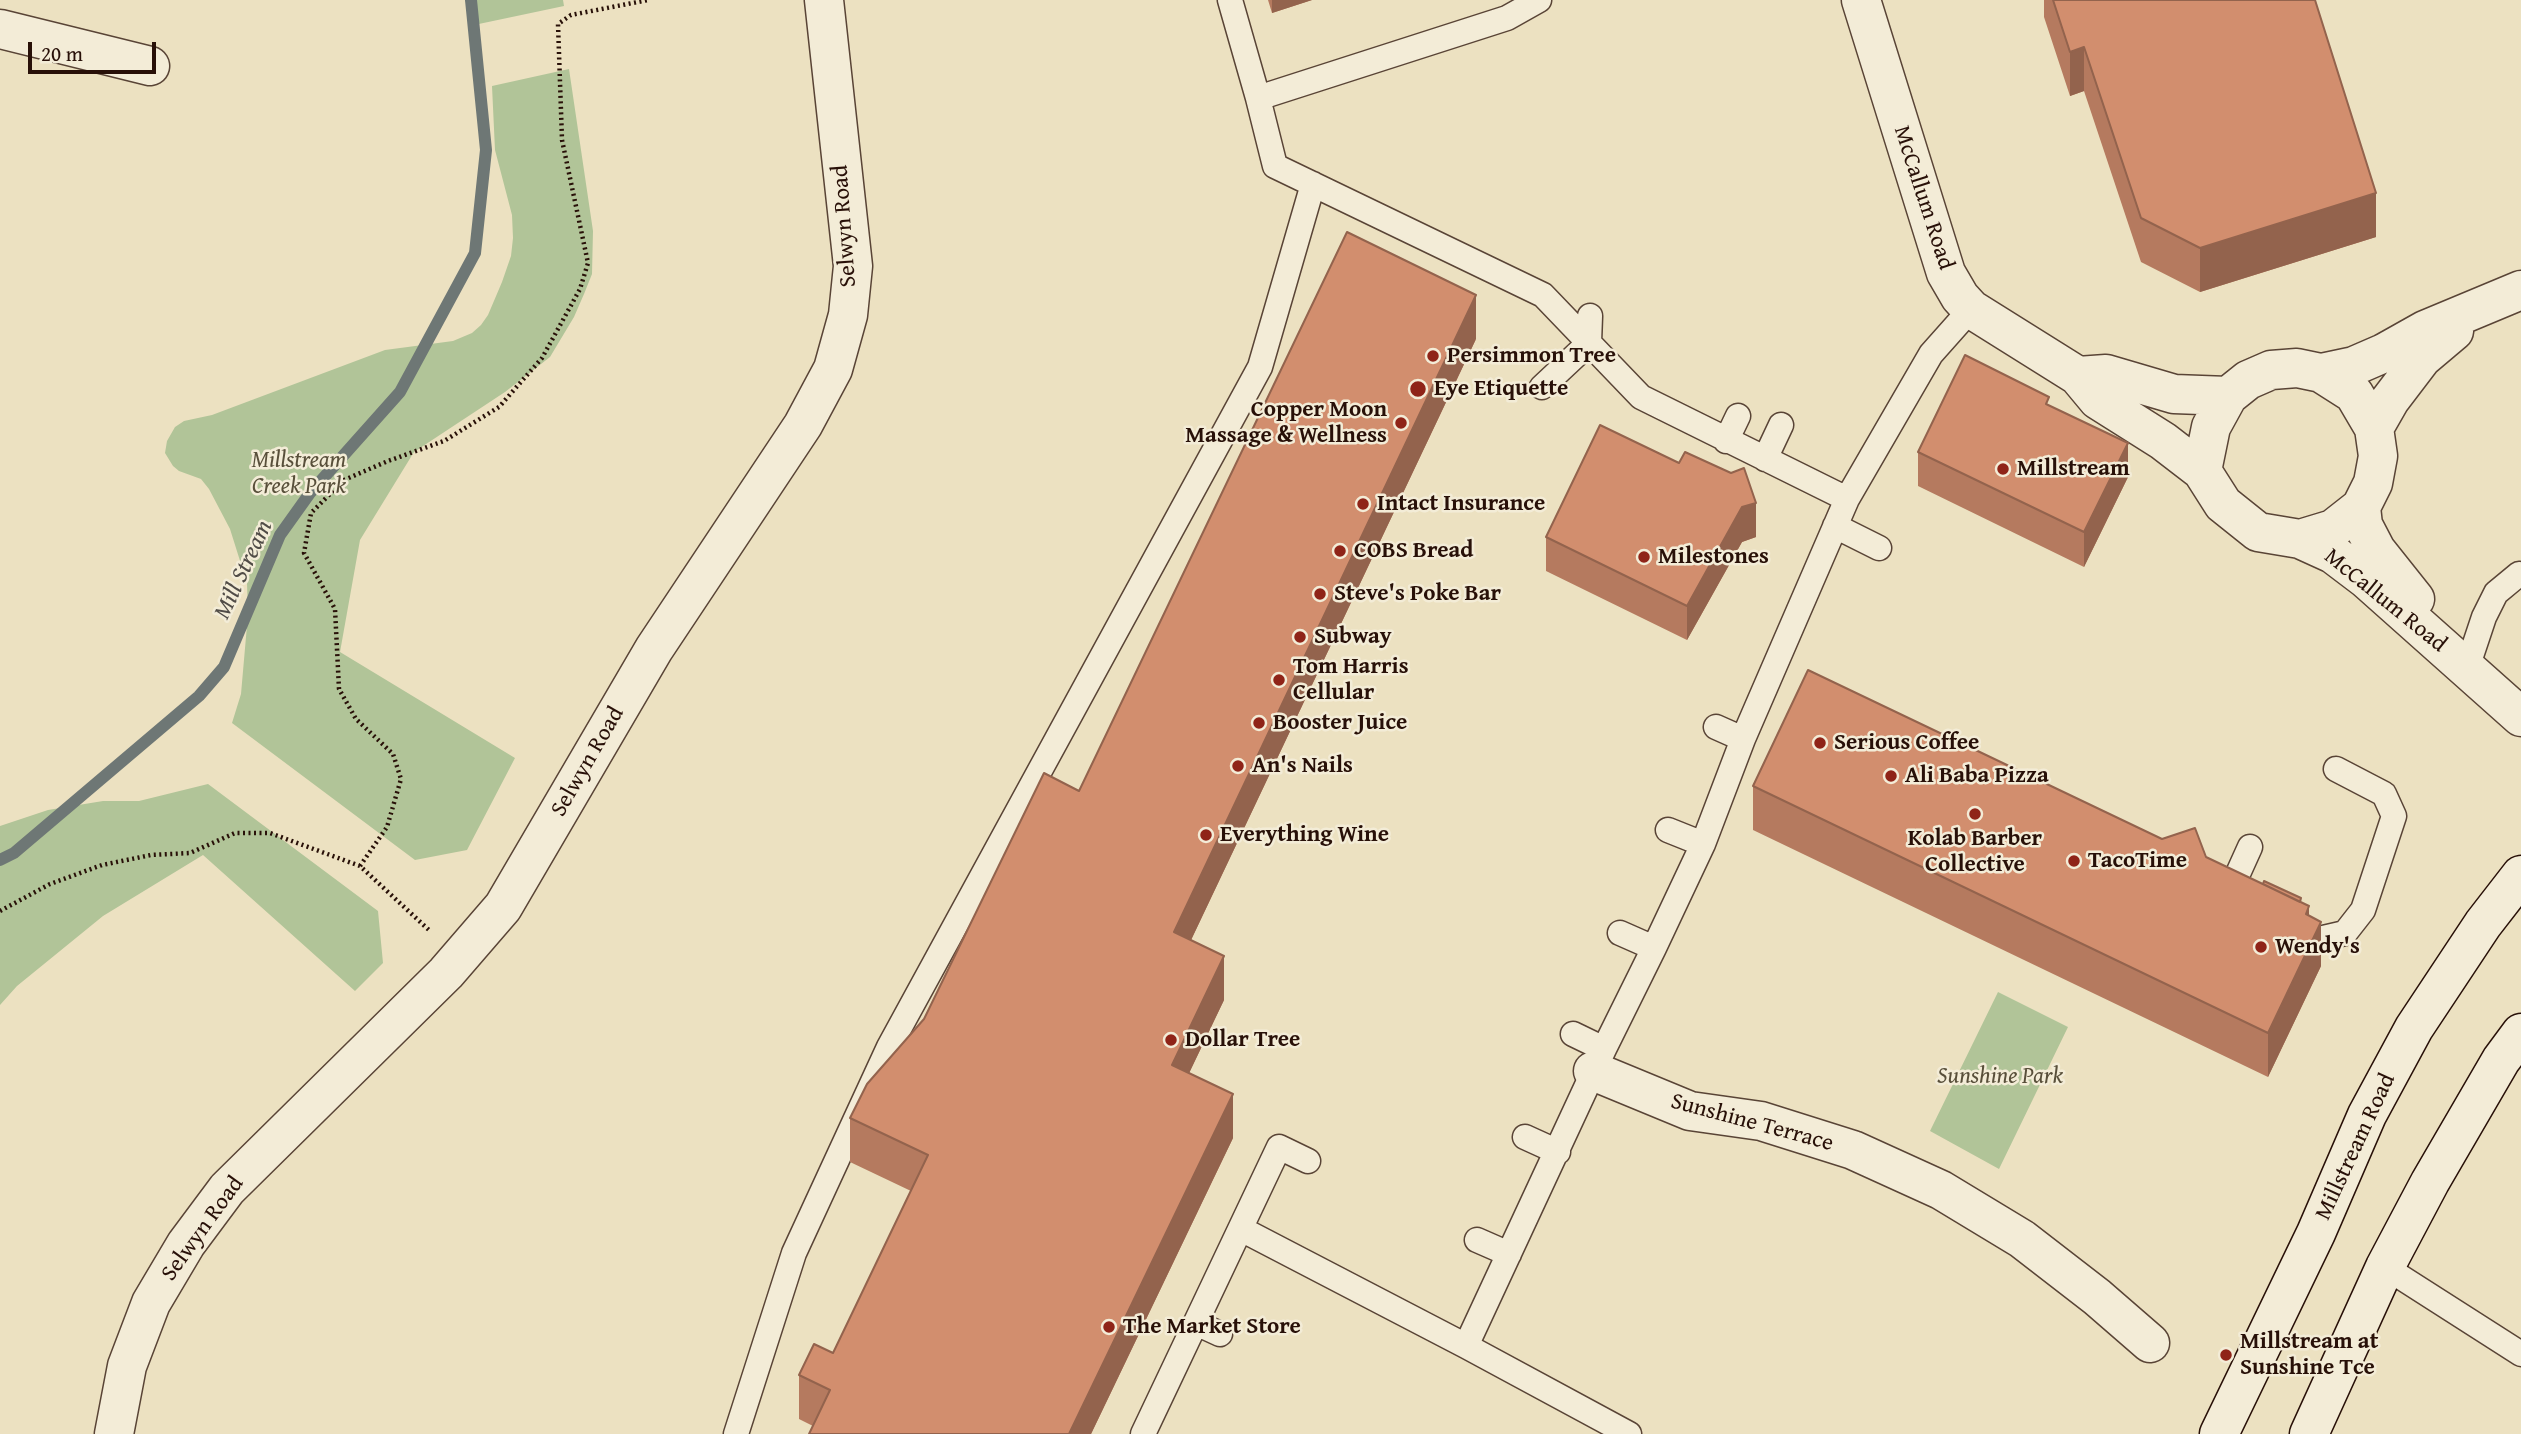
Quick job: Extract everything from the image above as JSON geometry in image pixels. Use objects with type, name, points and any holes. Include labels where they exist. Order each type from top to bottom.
[{"type":"street","name":"Selwyn Road","points":[[114,1434],[127,1366],[136,1341],[151,1303],[186,1244],[227,1189],[446,973],[503,906],[654,649],[803,425],[833,369],[848,315],[853,266],[824,0]]},
{"type":"street","name":"McCallum Road","points":[[1861,0],[1946,273],[1960,297],[1971,309],[2078,376],[2098,400],[2163,441],[2202,471]]},
{"type":"street","points":[[0,29],[150,66]]},
{"type":"street","points":[[2321,373],[2354,366],[2425,330],[2511,294]]},
{"type":"street","points":[[2374,428],[2390,400],[2422,358],[2451,334],[2511,294]]},
{"type":"street","points":[[2297,368],[2321,373],[2354,394],[2374,428],[2378,456],[2373,483],[2361,507],[2333,529],[2300,539],[2258,532],[2223,504],[2202,471],[2211,428],[2228,396],[2248,380],[2271,370],[2297,368]]},
{"type":"street","points":[[2078,376],[2106,374],[2174,394],[2228,396]]},
{"type":"street","name":"McCallum Road","points":[[2361,507],[2363,525],[2376,550],[2467,668]]},
{"type":"street","name":"McCallum Road","points":[[2300,539],[2333,554],[2366,579],[2521,717]]},
{"type":"street","name":"Millstream Road","points":[[2219,1434],[2316,1233],[2367,1115],[2414,1028],[2483,924],[2521,875]]},
{"type":"street","points":[[2309,1434],[2385,1267],[2431,1182],[2515,1052]]},
{"type":"street","name":"Sunshine Terrace","points":[[1599,1060],[1690,1111],[1761,1121],[1853,1150],[1941,1190],[2022,1239],[2097,1297],[2150,1343]]},
{"type":"lane","points":[[1230,0],[1275,166],[1312,184],[1423,226],[1544,295],[1641,397],[1847,499]]},
{"type":"lane","points":[[1258,98],[1507,18],[1539,0]]},
{"type":"lane","points":[[736,1434],[794,1253],[889,1046],[1260,367],[1312,184]]},
{"type":"lane","points":[[1466,1346],[1703,844],[1742,739],[1847,499],[1931,354],[1971,309]]},
{"type":"lane","points":[[1542,387],[1589,342],[1590,316]]},
{"type":"lane","points":[[1726,441],[1738,415]]},
{"type":"lane","points":[[1765,459],[1781,425]]},
{"type":"lane","points":[[1835,526],[1879,548]]},
{"type":"lane","points":[[2467,668],[2484,617],[2496,593],[2519,574]]},
{"type":"lane","points":[[1716,727],[1742,739]]},
{"type":"lane","points":[[2250,847],[2236,878],[2243,904],[2319,940],[2345,933],[2363,910],[2395,816],[2384,794],[2336,769]]},
{"type":"lane","points":[[1668,830],[1703,844]]},
{"type":"lane","points":[[1620,933],[1654,948]]},
{"type":"lane","points":[[1573,1034],[1599,1060]]},
{"type":"lane","points":[[1525,1137],[1558,1152]]},
{"type":"lane","points":[[1150,1432],[1196,1323],[1279,1147],[1308,1161]]},
{"type":"lane","points":[[1241,1229],[1629,1434]]},
{"type":"lane","points":[[1477,1240],[1509,1254]]},
{"type":"lane","points":[[2385,1267],[2521,1354]]},
{"type":"lane","points":[[1196,1323],[1220,1334]]},
{"type":"path","points":[[360,866],[387,827],[401,779],[393,754],[356,719],[339,690],[335,609],[304,553],[311,513],[344,480],[444,441],[499,407],[542,358],[580,289],[588,263],[562,140],[558,24],[571,15],[648,0]]},
{"type":"path","points":[[0,911],[50,884],[103,865],[151,855],[190,853],[235,833],[270,833],[360,866],[431,931]]},
{"type":"green space","points":[[465,0],[563,0],[564,6],[474,25]]},
{"type":"green space","name":"Millstream Creek Park","points":[[569,69],[593,231],[592,274],[574,317],[550,357],[505,392],[414,452],[360,540],[340,652],[515,758],[467,850],[415,860],[232,723],[241,694],[248,614],[247,583],[230,529],[209,489],[201,479],[173,466],[165,453],[167,441],[175,427],[184,421],[212,415],[385,350],[453,341],[472,333],[481,325],[502,282],[511,256],[513,238],[512,215],[495,150],[492,86]]},
{"type":"green space","points":[[208,784],[378,911],[383,963],[355,991],[203,855],[103,916],[17,986],[0,1005],[0,826],[48,810],[103,801],[139,801]]},
{"type":"green space","name":"Sunshine Park","points":[[1998,992],[2068,1027],[1999,1169],[1930,1131]]},
{"type":"building","points":[[2053,0],[2315,0],[2376,193],[2200,248],[2141,218],[2084,47],[2070,52]]},
{"type":"building","points":[[1347,232],[1476,295],[1174,932],[1224,956],[1172,1065],[1233,1094],[1069,1434],[809,1434],[830,1390],[799,1375],[814,1344],[833,1353],[928,1155],[850,1118],[867,1084],[924,1019],[1044,773],[1079,791]]},
{"type":"building","points":[[1965,355],[2049,397],[2046,404],[2128,443],[2084,532],[1918,452]]},
{"type":"building","name":"Milestones","points":[[1600,425],[1679,463],[1685,452],[1731,473],[1744,468],[1756,503],[1742,507],[1687,606],[1546,537]]},
{"type":"building","points":[[1808,670],[2162,839],[2195,828],[2206,857],[2309,906],[2306,914],[2321,922],[2268,1033],[1753,786]]},
{"type":"building","points":[[2264,881],[2301,898],[2300,902],[2263,884]]},
{"type":"waterway","name":"Mill Stream","points":[[0,860],[14,853],[199,696],[224,667],[280,535],[310,493],[400,392],[475,253],[486,150],[471,0]]},
{"type":"place","name":"Persimmon Tree","points":[[1433,356]]},
{"type":"place","name":"Eye Etiquette","points":[[1418,389]]},
{"type":"place","name":"Copper Moon Massage & Wellness","points":[[1401,423]]},
{"type":"place","name":"Millstream","points":[[2003,469]]},
{"type":"place","name":"Intact Insurance","points":[[1363,504]]},
{"type":"place","name":"COBS Bread","points":[[1340,551]]},
{"type":"place","name":"Milestones","points":[[1644,557]]},
{"type":"place","name":"Steve's Poke Bar","points":[[1320,594]]},
{"type":"place","name":"Subway","points":[[1300,637]]},
{"type":"place","name":"Tom Harris Cellular","points":[[1279,680]]},
{"type":"place","name":"Booster Juice","points":[[1259,723]]},
{"type":"place","name":"Serious Coffee","points":[[1820,743]]},
{"type":"place","name":"An's Nails","points":[[1238,766]]},
{"type":"place","name":"Ali Baba Pizza","points":[[1891,776]]},
{"type":"place","name":"Kolab Barber Collective","points":[[1975,814]]},
{"type":"place","name":"Everything Wine","points":[[1206,835]]},
{"type":"place","name":"TacoTime","points":[[2074,861]]},
{"type":"place","name":"Wendy's","points":[[2261,947]]},
{"type":"place","name":"Dollar Tree","points":[[1171,1040]]},
{"type":"place","name":"The Market Store","points":[[1109,1327]]},
{"type":"place","name":"Millstream at Sunshine Tce","points":[[2226,1355]]}]
